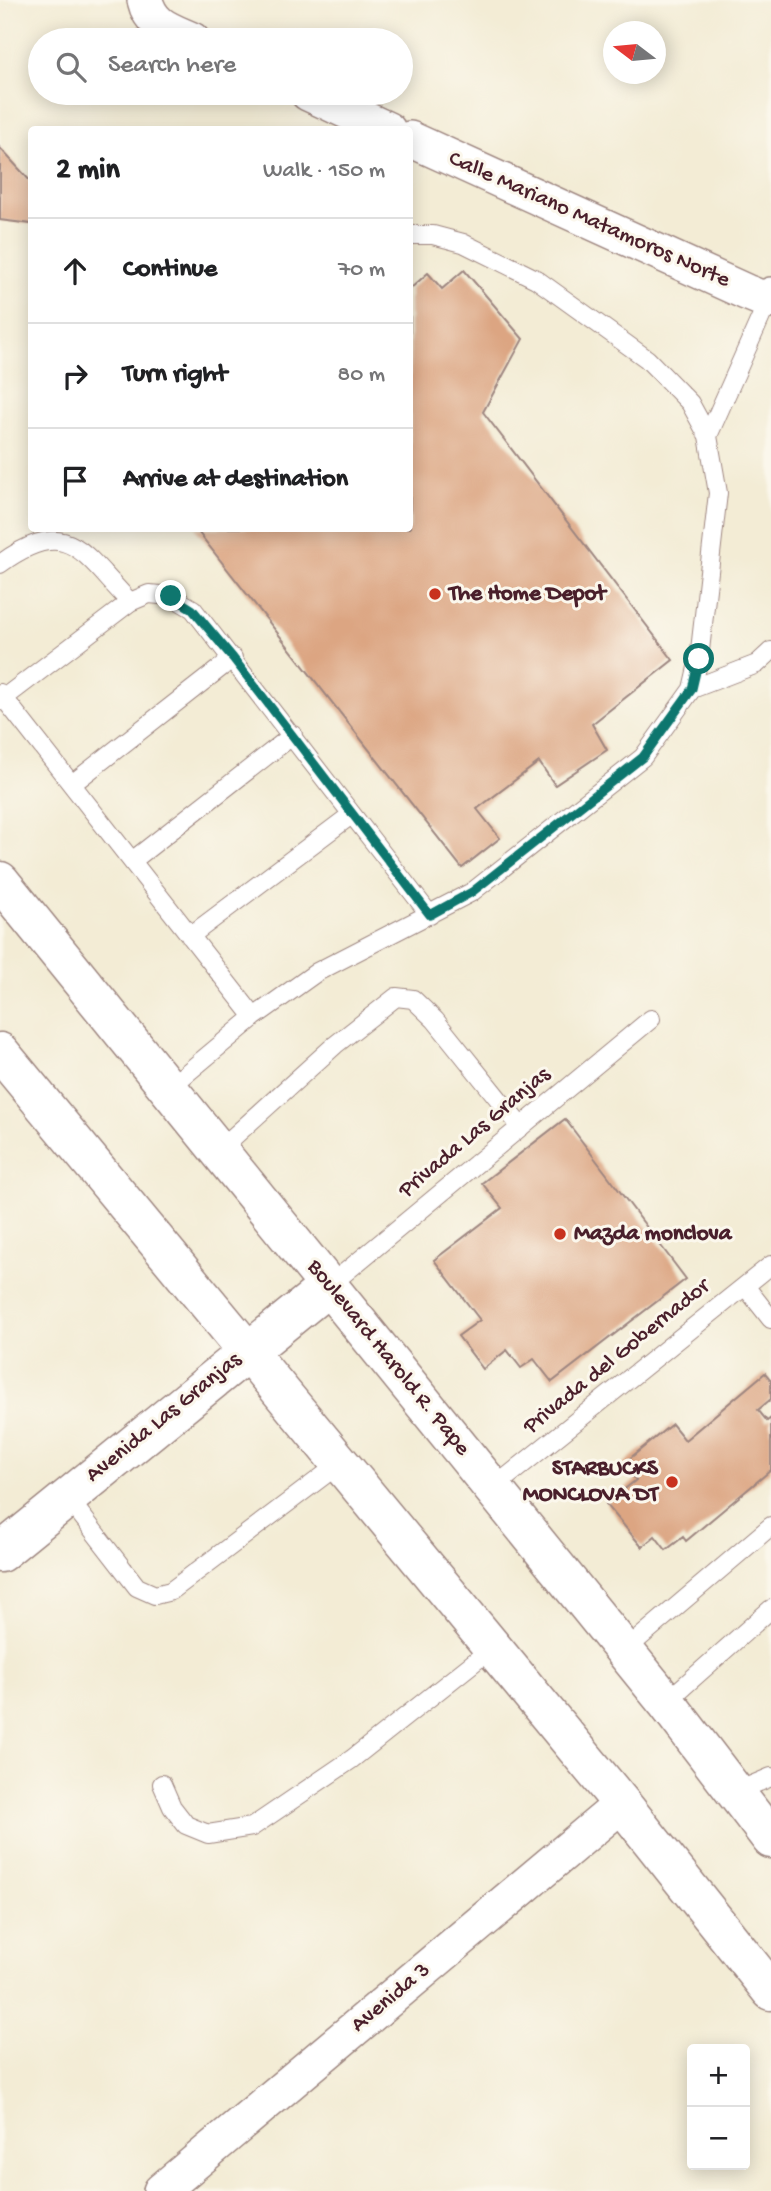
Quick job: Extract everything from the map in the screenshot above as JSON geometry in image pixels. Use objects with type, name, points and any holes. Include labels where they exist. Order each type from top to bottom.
[{"type":"main road","name":"Boulevard Harold R. Pape","points":[[0,881],[666,1702],[733,1793],[771,1839]]},
{"type":"main road","points":[[0,1052],[622,1804],[771,1991]]},
{"type":"main road","name":"Avenida Las Granjas","points":[[0,1553],[330,1285]]},
{"type":"street","points":[[145,0],[149,15],[166,28]]},
{"type":"street","points":[[333,105],[379,126]]},
{"type":"street","name":"Calle Mariano Matamoros Norte","points":[[413,140],[770,298]]},
{"type":"street","name":"Avenida 3","points":[[161,2191],[622,1804]]},
{"type":"lane","points":[[169,1088],[254,1017],[317,972],[472,892],[643,757],[692,689],[699,659],[718,494],[708,436],[690,404],[647,359],[536,279],[463,243],[433,236],[413,235]]},
{"type":"lane","points":[[708,436],[770,298]]},
{"type":"lane","points":[[0,564],[37,541],[54,538],[70,542],[130,602]]},
{"type":"lane","points":[[254,1017],[1,697],[130,602],[149,594],[171,596],[192,609],[293,735],[351,815],[430,915]]},
{"type":"lane","points":[[692,689],[757,664],[771,650]]},
{"type":"lane","points":[[72,784],[233,658]]},
{"type":"lane","points":[[132,861],[293,735]]},
{"type":"lane","points":[[190,936],[351,815]]},
{"type":"lane","points":[[219,1150],[335,1045],[396,997],[412,999],[435,1020],[521,1127]]},
{"type":"lane","name":"Privada Las Granjas","points":[[330,1285],[651,1019]]},
{"type":"lane","name":"Privada del Gobernador","points":[[493,1488],[771,1265]]},
{"type":"lane","points":[[745,1286],[771,1320]]},
{"type":"lane","points":[[68,1498],[137,1587],[155,1595],[171,1591],[339,1464]]},
{"type":"lane","points":[[624,1651],[771,1527]]},
{"type":"lane","points":[[666,1702],[771,1609]]},
{"type":"lane","points":[[162,1784],[172,1807],[186,1825],[208,1834],[252,1827],[352,1759],[492,1648]]},
{"type":"lane","points":[[733,1793],[771,1777]]},
{"type":"building","points":[[0,148],[28,179],[28,224],[0,220]]},
{"type":"building","name":"The Home Depot","points":[[464,270],[523,339],[483,412],[673,660],[592,724],[607,750],[555,785],[539,762],[477,809],[500,838],[462,868],[198,532],[413,532],[413,286],[428,273],[442,289]]},
{"type":"building","name":"Mazda monclova","points":[[565,1119],[686,1279],[552,1382],[534,1359],[521,1368],[507,1350],[483,1369],[458,1336],[480,1320],[434,1260],[502,1208],[482,1183]]},
{"type":"building","points":[[765,1373],[771,1380],[771,1399],[758,1410],[767,1421],[771,1418],[771,1470],[686,1541],[683,1537],[666,1550],[655,1536],[642,1547],[606,1504],[636,1480],[623,1464],[672,1424],[685,1440]]},
{"type":"place","name":"The Home Depot","points":[[435,594]]},
{"type":"place","name":"Mazda monclova","points":[[560,1234]]},
{"type":"place","name":"STARBUCKS MONCLOVA DT","points":[[672,1482]]},
{"type":"route","points":[[171,596],[192,609],[233,658],[430,915],[472,892],[643,757],[692,689],[699,659]]}]
